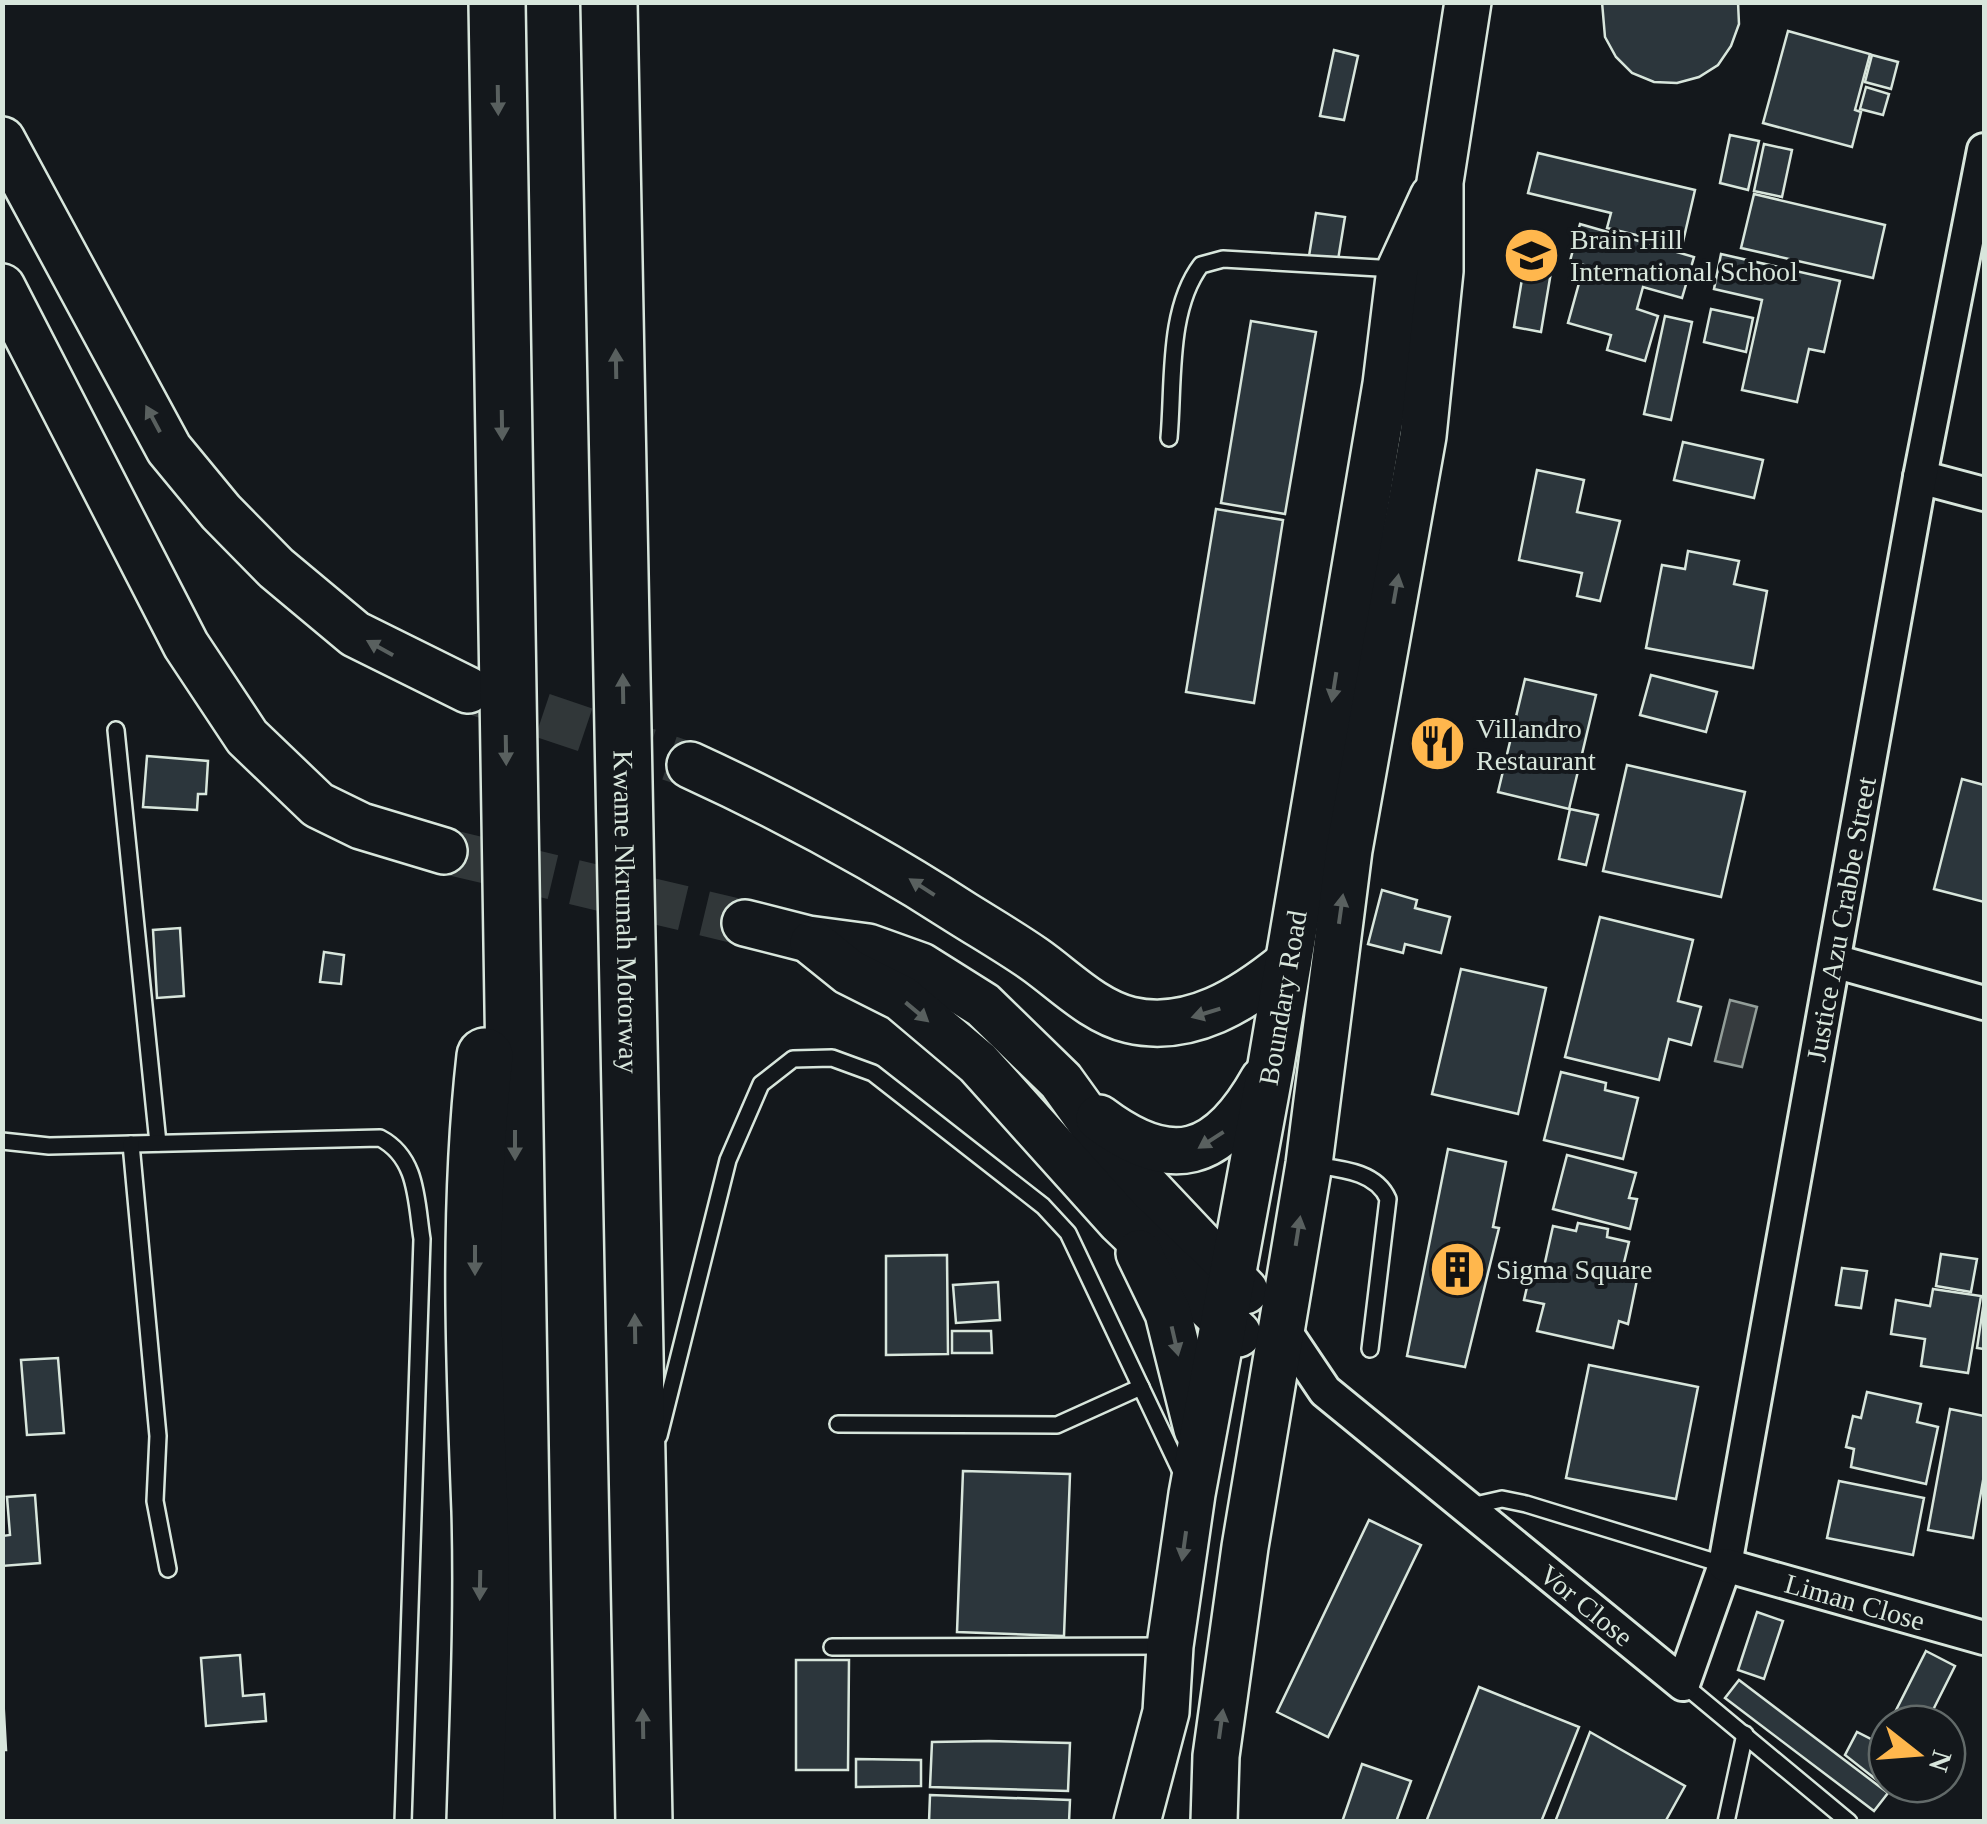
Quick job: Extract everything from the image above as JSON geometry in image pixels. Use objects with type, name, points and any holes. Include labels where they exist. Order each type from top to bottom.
[{"type":"highway","points":[[497,2],[526,1822]]},
{"type":"highway","name":"Kwame Nkrumah Motorway","points":[[609,2],[644,1822]]},
{"type":"highway","points":[[475,1822],[480,1568],[475,1433],[476,1136],[493,983],[509,921]]},
{"type":"main road","name":"Boundary Road","points":[[1137,1822],[1166,1712],[1170,1646],[1200,1444],[1272,1066],[1386,384],[1420,270],[1440,182],[1468,2]]},
{"type":"main road","points":[[2,140],[169,449],[222,512],[276,568],[355,634],[468,690]]},
{"type":"main road","name":"Boundary Road","points":[[1214,1822],[1216,1756],[1229,1661],[1309,1164],[1349,850],[1423,436],[1420,270]]},
{"type":"main road","points":[[2,287],[186,644],[247,737],[318,804],[362,826],[444,851]]},
{"type":"main road","points":[[690,766],[865,850],[1033,958],[1093,1004],[1129,1020],[1170,1022],[1207,1014],[1244,998],[1288,963]]},
{"type":"main road","points":[[745,923],[808,939],[868,947],[921,966],[982,1005],[1076,1100],[1121,1134],[1159,1151],[1189,1153],[1214,1142],[1234,1124],[1272,1066]]},
{"type":"main road","points":[[808,939],[849,972],[901,998],[978,1063],[1120,1221],[1226,1298],[1282,1327]]},
{"type":"main road","points":[[1076,1100],[1226,1298],[1276,1372]]},
{"type":"main road","points":[[1120,1221],[1168,1313],[1200,1444]]},
{"type":"main road","points":[[1166,1712],[1171,1822]]},
{"type":"street","name":"Justice Azu Crabbe Street","points":[[1683,1684],[1725,1565],[1920,477],[1984,150]]},
{"type":"street","points":[[1920,477],[1984,494]]},
{"type":"street","points":[[1834,961],[1984,1003]]},
{"type":"street","name":"Vor Close","points":[[1282,1327],[1325,1390],[1683,1684]]},
{"type":"street","name":"Vor Close","points":[[1276,1372],[1325,1390]]},
{"type":"street","name":"Liman Close","points":[[1725,1565],[1984,1638]]},
{"type":"lane","points":[[1168,438],[1180,315],[1188,286],[1201,265],[1224,259],[1420,270]]},
{"type":"lane","points":[[116,730],[158,1143]]},
{"type":"lane","points":[[639,1522],[728,1160],[761,1084],[793,1059],[832,1058],[873,1072],[1043,1206],[1068,1233],[1192,1494]]},
{"type":"lane","points":[[2,1141],[49,1146],[380,1138],[395,1146],[410,1165],[422,1239],[403,1822]]},
{"type":"lane","points":[[130,1144],[158,1436],[155,1502],[168,1569]]},
{"type":"lane","points":[[1309,1164],[1353,1171],[1383,1188],[1388,1199],[1370,1349]]},
{"type":"lane","points":[[838,1424],[1057,1425],[1142,1387]]},
{"type":"lane","points":[[1466,1506],[1502,1499],[1526,1504],[1725,1565]]},
{"type":"lane","points":[[832,1648],[1170,1646]]},
{"type":"lane","name":"Vor Close","points":[[1683,1684],[1849,1822]]},
{"type":"lane","points":[[1726,1822],[1745,1734]]},
{"type":"shaded area","points":[[1730,1000],[1757,1007],[1742,1067],[1715,1061]]},
{"type":"building","points":[[1602,2],[1738,2],[1739,24],[1718,65],[1699,77],[1677,83],[1654,82],[1632,73],[1616,57],[1605,37]]},
{"type":"building","points":[[1788,31],[1870,54],[1855,110],[1861,112],[1852,147],[1763,123]]},
{"type":"building","points":[[1334,50],[1358,56],[1344,120],[1320,116]]},
{"type":"building","points":[[1872,55],[1898,62],[1891,89],[1865,82]]},
{"type":"building","points":[[1866,87],[1889,94],[1883,115],[1860,109]]},
{"type":"building","points":[[1730,135],[1759,141],[1748,190],[1720,183]]},
{"type":"building","points":[[1764,144],[1792,150],[1782,197],[1754,191]]},
{"type":"building","points":[[1538,153],[1695,190],[1682,246],[1607,228],[1611,213],[1528,193]]},
{"type":"building","points":[[1754,194],[1885,225],[1873,278],[1741,248]]},
{"type":"building","points":[[1316,213],[1345,217],[1338,260],[1309,256]]},
{"type":"building","points":[[1580,224],[1694,257],[1682,298],[1643,287],[1637,309],[1658,316],[1645,361],[1607,350],[1611,335],[1568,323],[1584,265],[1570,261]]},
{"type":"building","points":[[1721,254],[1840,281],[1824,352],[1809,349],[1797,402],[1742,390],[1762,300],[1714,289]]},
{"type":"building","points":[[1526,255],[1553,260],[1541,332],[1514,327]]},
{"type":"building","points":[[1711,309],[1753,318],[1746,352],[1704,342]]},
{"type":"building","points":[[1665,316],[1692,322],[1671,420],[1644,414]]},
{"type":"building","points":[[1251,321],[1316,332],[1285,514],[1221,503]]},
{"type":"building","points":[[1683,442],[1763,460],[1754,498],[1674,480]]},
{"type":"building","points":[[1537,470],[1584,480],[1577,512],[1620,521],[1600,601],[1577,596],[1582,573],[1519,560]]},
{"type":"building","points":[[1216,509],[1283,520],[1254,703],[1186,692]]},
{"type":"building","points":[[1688,551],[1739,561],[1734,584],[1767,591],[1753,668],[1646,648],[1662,565],[1685,569]]},
{"type":"building","points":[[1651,675],[1717,692],[1706,732],[1640,715]]},
{"type":"building","points":[[1525,679],[1596,695],[1569,809],[1498,792]]},
{"type":"building","points":[[147,756],[208,761],[206,794],[198,794],[197,810],[143,807]]},
{"type":"building","points":[[1627,765],[1745,792],[1721,897],[1603,871]]},
{"type":"building","points":[[1962,779],[1984,785],[1984,902],[1934,889]]},
{"type":"building","points":[[1570,809],[1598,815],[1586,865],[1559,859]]},
{"type":"building","points":[[1382,890],[1417,900],[1415,908],[1450,917],[1441,953],[1405,944],[1403,953],[1368,944]]},
{"type":"building","points":[[1600,917],[1693,940],[1678,1001],[1701,1007],[1691,1045],[1669,1039],[1659,1080],[1565,1057]]},
{"type":"building","points":[[180,928],[184,996],[157,998],[153,930]]},
{"type":"building","points":[[324,952],[344,955],[341,984],[320,982]]},
{"type":"building","points":[[1461,969],[1546,988],[1518,1114],[1432,1094]]},
{"type":"building","points":[[1561,1072],[1606,1083],[1605,1090],[1638,1098],[1623,1159],[1544,1140]]},
{"type":"building","name":"Sigma Square","points":[[1448,1149],[1506,1162],[1493,1227],[1499,1228],[1465,1367],[1407,1356]]},
{"type":"building","points":[[1567,1155],[1636,1173],[1629,1198],[1637,1199],[1630,1229],[1553,1209]]},
{"type":"building","points":[[1578,1223],[1608,1229],[1607,1237],[1629,1242],[1623,1267],[1639,1270],[1628,1324],[1619,1321],[1613,1348],[1537,1331],[1544,1304],[1524,1300],[1530,1274],[1542,1276],[1553,1226],[1576,1231]]},
{"type":"building","points":[[1941,1254],[1977,1259],[1971,1292],[1936,1286]]},
{"type":"building","points":[[947,1255],[948,1354],[886,1355],[886,1256]]},
{"type":"building","points":[[1842,1268],[1867,1271],[1861,1308],[1836,1305]]},
{"type":"building","points":[[998,1282],[1000,1320],[956,1323],[953,1285]]},
{"type":"building","points":[[1933,1289],[1981,1296],[1968,1373],[1921,1366],[1925,1339],[1891,1334],[1896,1300],[1930,1306]]},
{"type":"building","points":[[1984,1301],[1984,1349],[1977,1348]]},
{"type":"building","points":[[952,1331],[991,1331],[992,1353],[952,1353]]},
{"type":"building","points":[[58,1358],[64,1433],[27,1435],[21,1360]]},
{"type":"building","points":[[1589,1365],[1698,1387],[1676,1499],[1566,1478]]},
{"type":"building","points":[[1867,1392],[1921,1404],[1917,1422],[1938,1427],[1926,1484],[1851,1467],[1854,1449],[1846,1447],[1853,1416],[1861,1418]]},
{"type":"building","points":[[1950,1409],[1984,1416],[1984,1475],[1973,1538],[1928,1530]]},
{"type":"building","points":[[963,1471],[1070,1474],[1064,1636],[957,1632]]},
{"type":"building","points":[[1839,1481],[1924,1498],[1913,1555],[1827,1538]]},
{"type":"building","points":[[35,1495],[40,1563],[2,1566],[2,1536],[10,1535],[7,1497]]},
{"type":"building","points":[[1369,1520],[1421,1545],[1328,1737],[1277,1712]]},
{"type":"building","points":[[1757,1612],[1783,1621],[1764,1679],[1738,1670]]},
{"type":"building","points":[[1926,1651],[1955,1666],[1936,1704],[1899,1704]]},
{"type":"building","points":[[240,1655],[243,1696],[264,1694],[266,1721],[206,1726],[201,1658]]},
{"type":"building","points":[[796,1660],[849,1660],[848,1770],[796,1770]]},
{"type":"building","points":[[1739,1680],[1867,1777],[1867,1804],[1879,1804],[1874,1811],[1725,1698]]},
{"type":"building","points":[[1479,1687],[1579,1727],[1541,1822],[1426,1822]]},
{"type":"building","points":[[3,1695],[6,1750],[2,1750]]},
{"type":"building","points":[[1590,1732],[1685,1786],[1665,1822],[1555,1822]]},
{"type":"building","points":[[1857,1732],[1867,1737],[1867,1772],[1845,1755]]},
{"type":"building","points":[[932,1742],[1070,1743],[1068,1791],[930,1787]]},
{"type":"building","points":[[856,1759],[921,1760],[921,1786],[856,1787]]},
{"type":"building","points":[[1362,1764],[1411,1781],[1396,1822],[1342,1822]]},
{"type":"building","points":[[930,1795],[1070,1800],[1069,1822],[929,1822]]},
{"type":"tunnel","points":[[479,694],[690,765]]},
{"type":"tunnel","points":[[444,851],[745,923]]},
{"type":"place","name":"Brain Hill International School","points":[[1531,255]]},
{"type":"place","name":"Villandro Restaurant","points":[[1437,744]]},
{"type":"place","name":"Sigma Square","points":[[1457,1269]]}]
